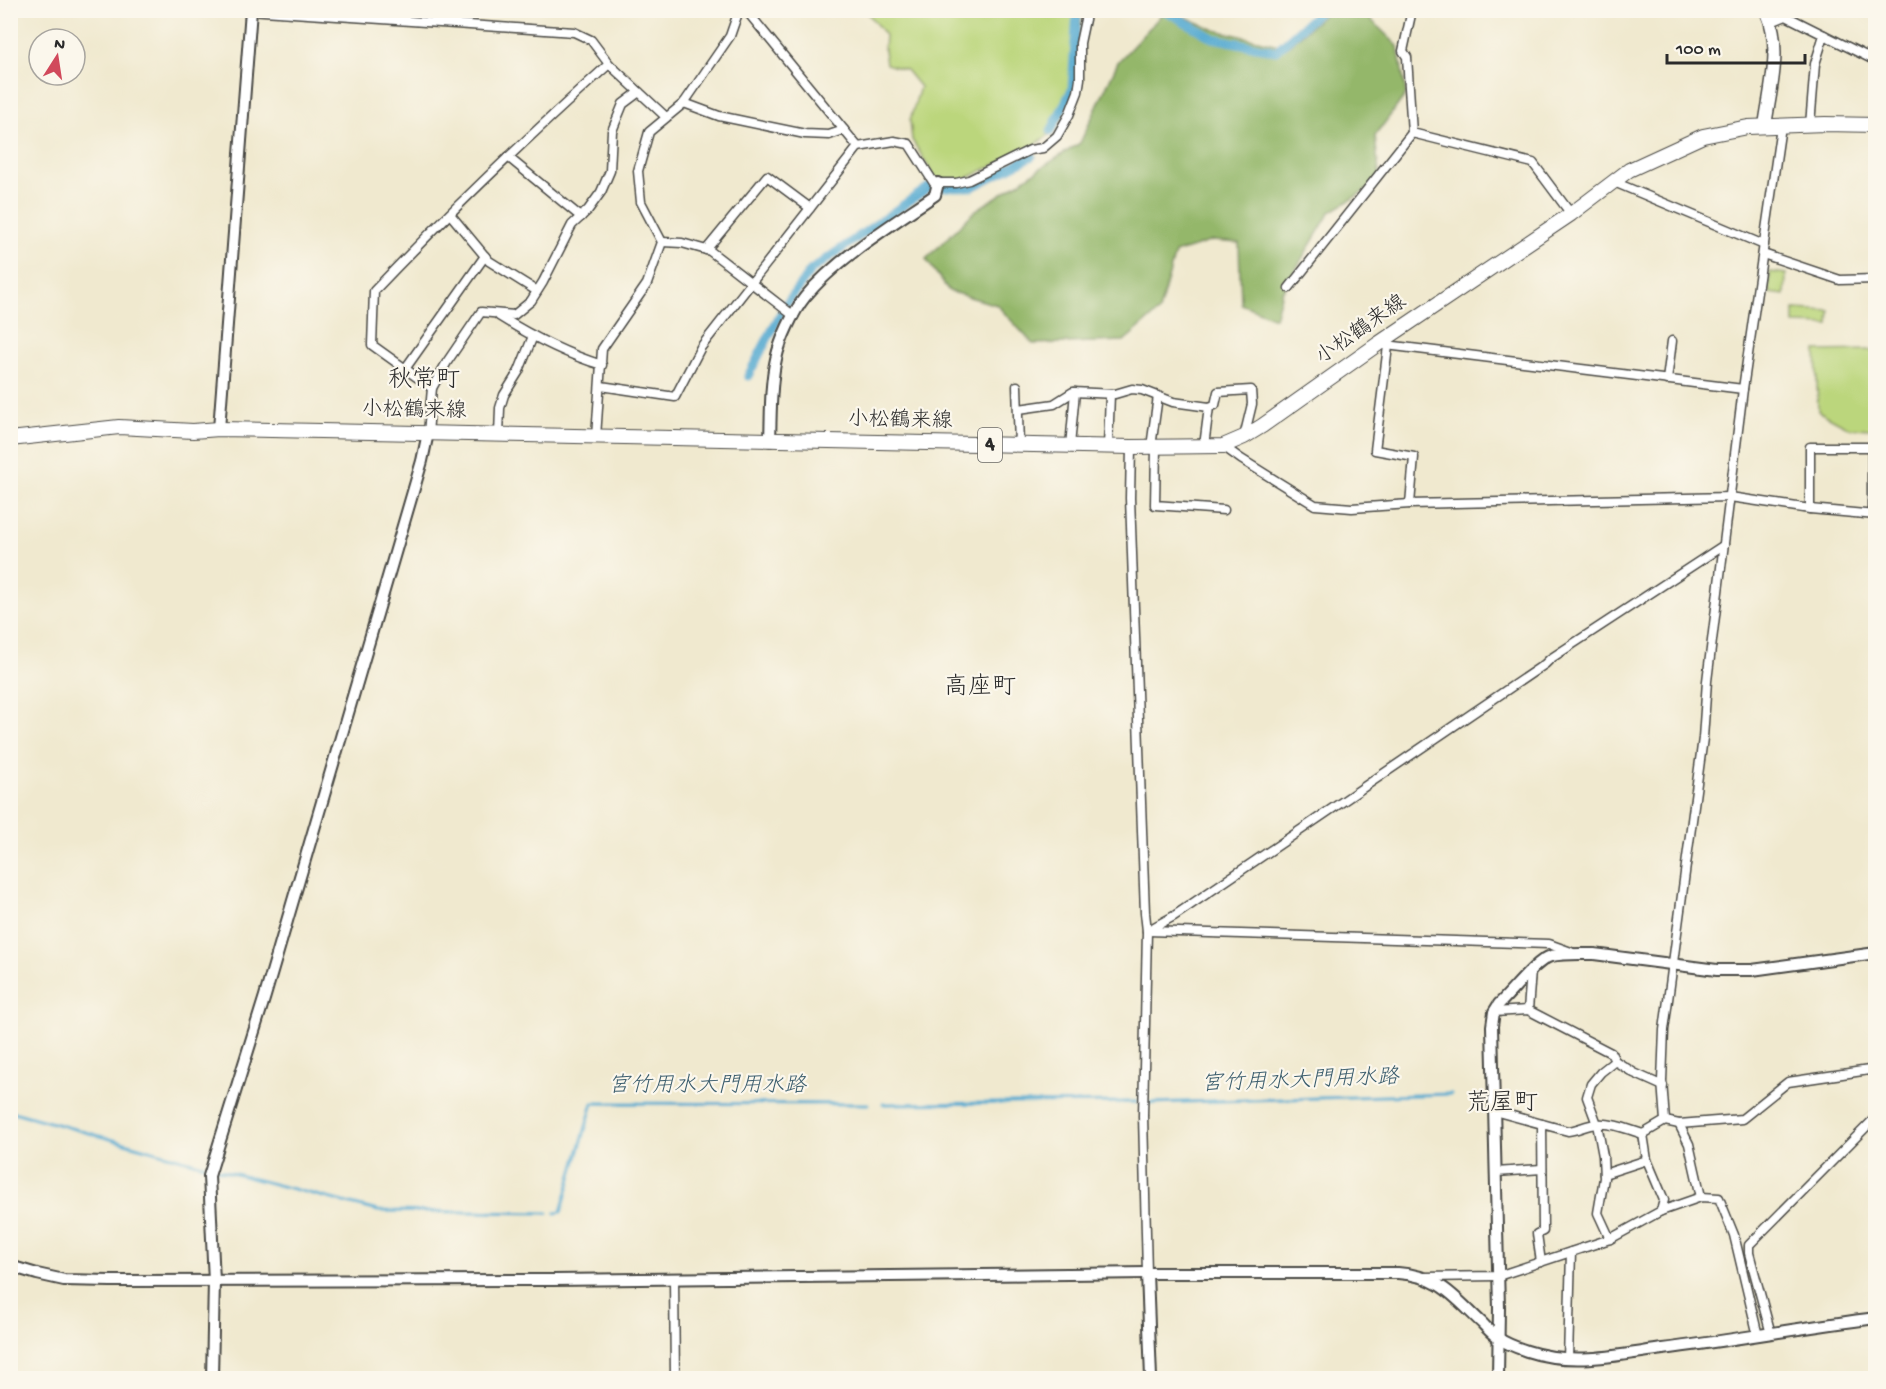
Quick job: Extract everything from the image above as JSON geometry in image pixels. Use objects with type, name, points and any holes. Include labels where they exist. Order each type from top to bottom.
[{"type":"main road","points":[[1765,126],[1775,54],[1768,16]]},
{"type":"main road","name":"小松鶴来線","points":[[10,439],[119,427],[193,431],[219,429],[1108,447],[1223,446],[1262,426],[1383,345],[1571,214],[1629,170],[1703,136],[1748,127],[1875,125]]},
{"type":"street","points":[[596,437],[602,349],[647,284],[662,242],[641,202],[638,171],[649,132],[684,103],[730,36],[740,10]]},
{"type":"street","points":[[746,10],[858,147]]},
{"type":"street","points":[[601,386],[675,397],[701,347],[858,147],[894,141],[909,144],[934,183],[956,183],[969,180],[1030,150],[1043,148],[1057,136],[1069,115],[1077,92],[1080,79],[1080,43],[1087,10]]},
{"type":"street","points":[[1289,288],[1412,133],[1407,57],[1402,51],[1412,10]]},
{"type":"street","points":[[219,429],[250,11],[574,32],[591,40],[609,64],[666,117]]},
{"type":"street","points":[[1768,16],[1786,16],[1875,61]]},
{"type":"street","points":[[1810,125],[1815,64],[1824,35]]},
{"type":"street","points":[[432,388],[372,345],[374,291],[508,157],[609,64]]},
{"type":"street","points":[[212,1378],[214,1281],[209,1176],[266,996],[422,461],[428,433],[432,388],[481,312],[514,315],[531,301],[572,225],[601,192],[610,171],[612,131],[623,104],[639,92]]},
{"type":"street","points":[[684,103],[719,116],[805,134],[830,135],[844,130]]},
{"type":"street","points":[[1665,1121],[1664,1030],[1703,738],[1707,681],[1743,389],[1781,126]]},
{"type":"street","points":[[1412,133],[1533,163],[1571,214]]},
{"type":"street","points":[[508,157],[581,217]]},
{"type":"street","points":[[706,250],[767,176],[810,208]]},
{"type":"street","points":[[1614,182],[1840,280],[1875,279]]},
{"type":"street","points":[[770,441],[772,387],[776,358],[788,327],[804,298],[834,267],[935,195],[938,183]]},
{"type":"street","points":[[450,214],[489,261],[537,291]]},
{"type":"street","points":[[662,242],[682,243],[710,251],[794,316]]},
{"type":"street","points":[[405,369],[485,256]]},
{"type":"street","points":[[496,314],[533,336],[574,356],[602,365]]},
{"type":"street","points":[[499,435],[500,408],[504,395],[519,371],[533,336]]},
{"type":"street","points":[[1667,380],[1672,341]]},
{"type":"street","points":[[1410,504],[1414,457],[1375,450],[1383,345],[1743,389]]},
{"type":"street","points":[[1017,386],[1019,445]]},
{"type":"street","points":[[1019,409],[1054,404],[1075,392],[1115,394],[1132,389],[1142,390],[1173,402],[1209,407],[1215,405],[1218,392],[1251,390],[1252,404],[1244,437]]},
{"type":"street","points":[[1070,446],[1075,392]]},
{"type":"street","points":[[1108,447],[1110,394]]},
{"type":"street","points":[[1158,396],[1154,447],[1155,505],[1224,510]]},
{"type":"street","points":[[1204,446],[1209,407]]},
{"type":"street","points":[[1223,446],[1315,505],[1352,508],[1410,504],[1730,497],[1810,509],[1874,515],[1874,447],[1810,447],[1810,509]]},
{"type":"street","points":[[1131,447],[1132,579],[1147,931],[1143,1116],[1151,1378]]},
{"type":"street","points":[[1147,931],[1174,916],[1545,664],[1550,658],[1724,545]]},
{"type":"street","points":[[1147,931],[1549,944],[1575,953]]},
{"type":"street","points":[[1498,1378],[1500,1308],[1492,1026],[1494,1012],[1540,962],[1550,956],[1575,953],[1717,970],[1752,970],[1875,952]]},
{"type":"street","points":[[1528,1010],[1531,971]]},
{"type":"street","points":[[1494,1012],[1528,1010],[1611,1053],[1615,1061],[1634,1073],[1663,1086]]},
{"type":"street","points":[[1610,1239],[1598,1213],[1604,1173],[1603,1156],[1597,1124],[1587,1097],[1591,1084],[1615,1061]]},
{"type":"street","points":[[1494,1111],[1568,1131],[1597,1124],[1623,1127],[1643,1134],[1665,1121],[1679,1124],[1742,1119],[1788,1082],[1875,1069]]},
{"type":"street","points":[[1771,1334],[1749,1253],[1749,1245],[1875,1117]]},
{"type":"street","points":[[1541,1262],[1537,1234],[1543,1231],[1542,1124]]},
{"type":"street","points":[[1679,1124],[1689,1144],[1701,1197]]},
{"type":"street","points":[[1643,1134],[1647,1160],[1664,1200],[1661,1212]]},
{"type":"street","points":[[1604,1173],[1647,1160]]},
{"type":"street","points":[[1496,1172],[1542,1169]]},
{"type":"street","points":[[1422,1277],[1498,1276],[1610,1239],[1661,1212],[1701,1197],[1719,1198],[1734,1235],[1758,1336]]},
{"type":"street","points":[[1568,1359],[1571,1252]]},
{"type":"street","points":[[10,1266],[64,1280],[214,1281],[1398,1273],[1414,1274],[1438,1283],[1456,1297],[1498,1338],[1526,1351],[1568,1359],[1592,1359],[1875,1318]]},
{"type":"street","points":[[674,1279],[675,1378]]},
{"type":"green space","points":[[866,11],[1082,11],[1072,65],[1070,98],[1062,119],[1053,132],[1030,148],[961,181],[936,179],[912,140],[910,120],[920,87],[906,70],[886,64],[885,35]]},
{"type":"green space","points":[[1165,11],[1172,11],[1215,30],[1287,47],[1328,11],[1362,11],[1398,46],[1406,94],[1375,136],[1380,182],[1330,212],[1282,292],[1275,318],[1241,304],[1239,243],[1212,241],[1175,253],[1159,311],[1124,341],[1033,344],[997,305],[949,291],[926,259],[976,210],[1080,143],[1118,62]]},
{"type":"green space","points":[[1770,272],[1786,274],[1785,295],[1769,293]]},
{"type":"green space","points":[[1794,309],[1830,311],[1829,325],[1794,324]]},
{"type":"green space","points":[[1875,350],[1875,429],[1849,428],[1818,411],[1816,351]]},
{"type":"waterway","points":[[1051,131],[1072,89],[1077,10]]},
{"type":"waterway","points":[[1164,10],[1213,38],[1276,51],[1321,10]]},
{"type":"waterway","points":[[1402,10],[1407,10]]},
{"type":"waterway","points":[[942,187],[972,187],[1032,156]]},
{"type":"waterway","points":[[787,303],[811,270],[929,187]]},
{"type":"waterway","points":[[748,376],[781,313]]},
{"type":"waterway","name":"宮竹用水大門用水路","points":[[1150,1103],[1451,1094]]},
{"type":"waterway","name":"宮竹用水大門用水路","points":[[883,1104],[1138,1102]]},
{"type":"waterway","name":"宮竹用水大門用水路","points":[[555,1213],[561,1212],[593,1103],[868,1104]]},
{"type":"waterway","name":"宮竹用水大門用水路","points":[[10,1111],[207,1166]]},
{"type":"waterway","name":"宮竹用水大門用水路","points":[[216,1169],[378,1211],[548,1213]]},
{"type":"district","name":"秋常町","points":[[424,381]]},
{"type":"district","name":"高座町","points":[[980,688]]},
{"type":"district","name":"荒屋町","points":[[1502,1104]]}]
